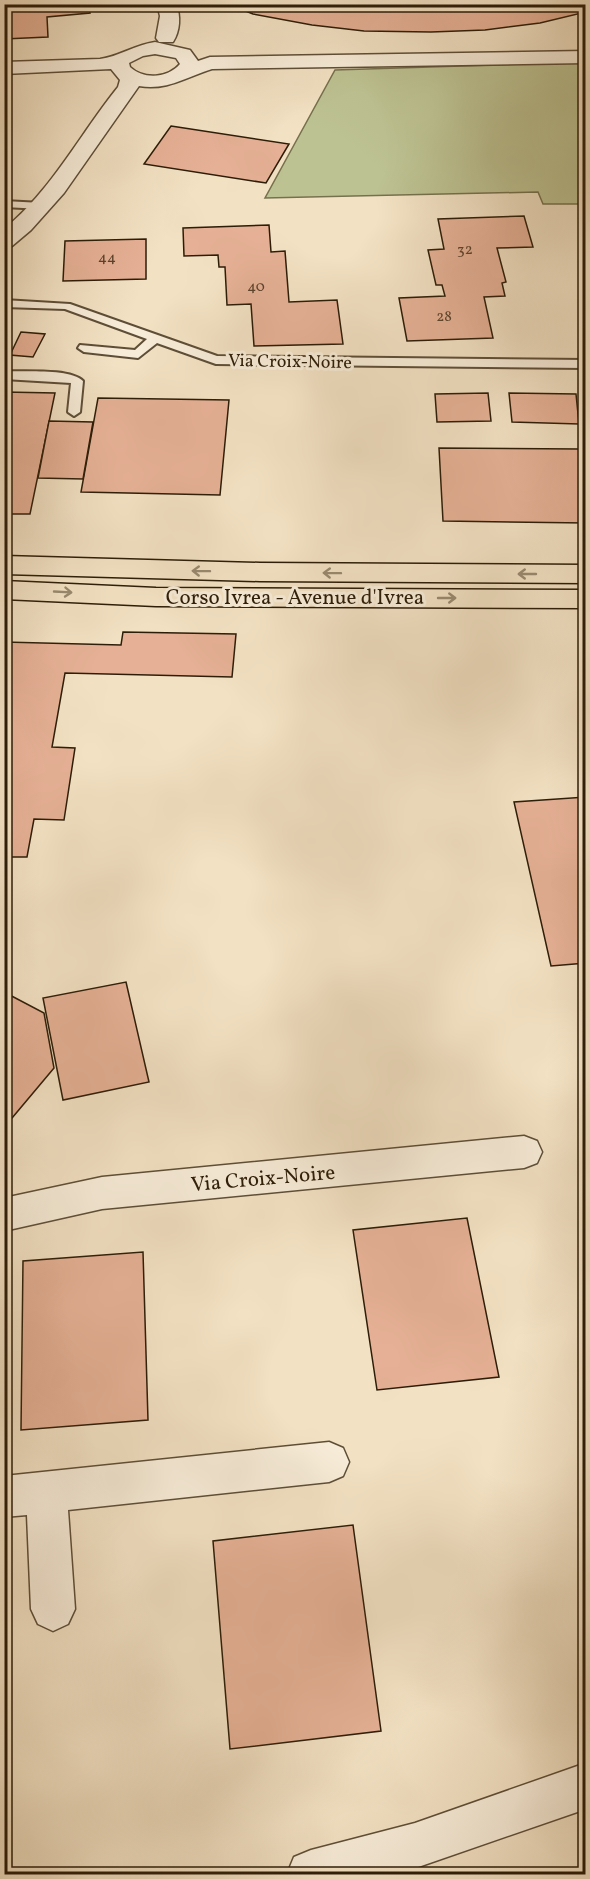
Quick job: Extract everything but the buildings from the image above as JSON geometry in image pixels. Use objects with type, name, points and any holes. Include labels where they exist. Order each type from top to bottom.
[{"type":"main road","name":"Corso Ivrea - Avenue d'Ivrea","points":[[4,565],[260,572],[585,574]]},
{"type":"main road","name":"Corso Ivrea - Avenue d'Ivrea","points":[[4,590],[156,597],[585,599]]},
{"type":"street","points":[[4,68],[100,66],[130,68],[153,81],[175,77],[178,54],[169,9],[165,4]]},
{"type":"street","points":[[4,241],[18,231],[42,206],[130,68],[166,48],[178,54],[210,63],[585,57]]},
{"type":"street","name":"Via Croix-Noire","points":[[4,1215],[102,1193],[524,1152]]},
{"type":"street","points":[[4,1497],[329,1462]]},
{"type":"street","points":[[46,1492],[53,1609]]},
{"type":"street","points":[[311,1875],[364,1863],[462,1831],[585,1786]]},
{"type":"lane","points":[[4,204],[42,206]]},
{"type":"lane","name":"Via Croix-Noire","points":[[4,303],[66,306],[216,360],[585,364]]},
{"type":"lane","points":[[84,348],[138,354],[156,338]]},
{"type":"lane","points":[[4,375],[69,377],[76,381],[74,412]]},
{"type":"green space","points":[[585,62],[585,204],[543,204],[538,192],[265,198],[335,70]]}]
